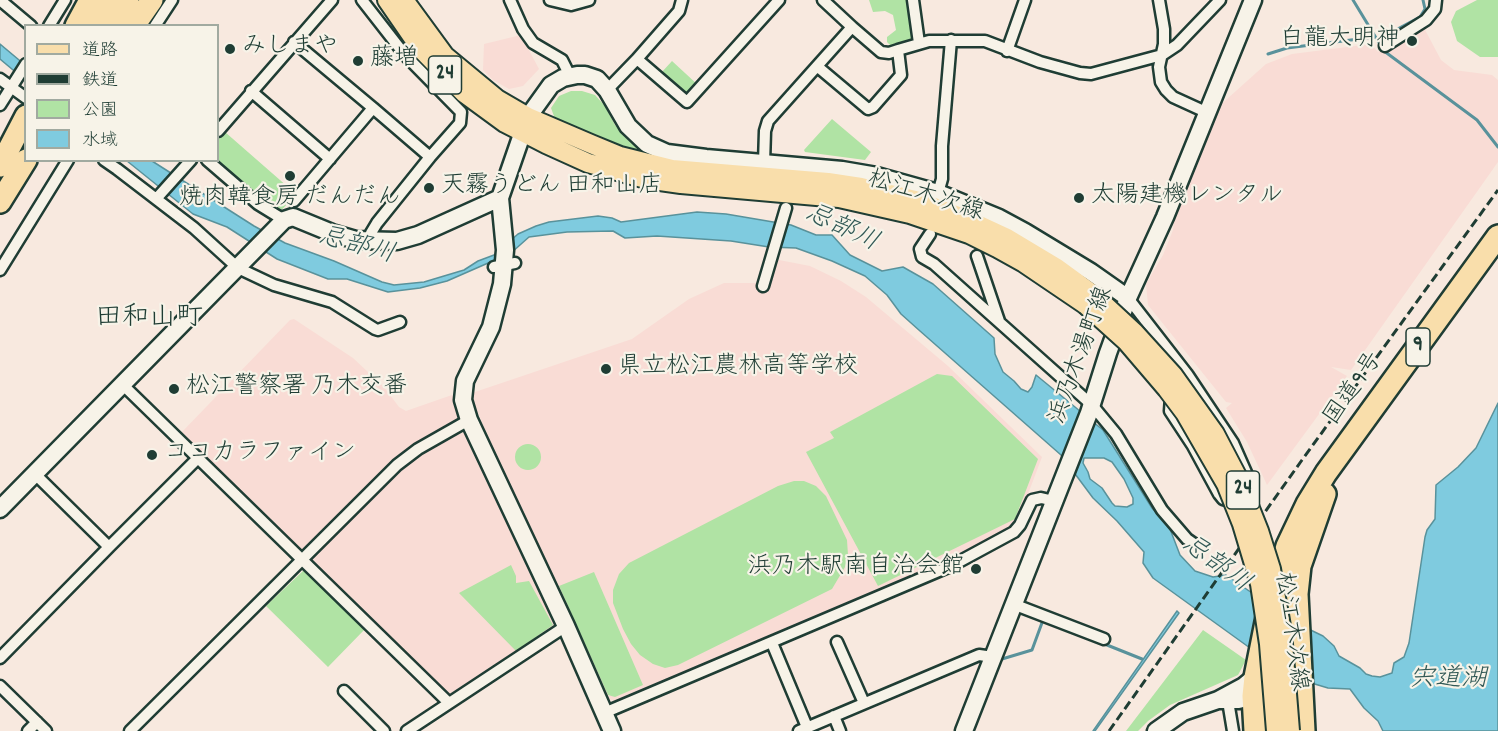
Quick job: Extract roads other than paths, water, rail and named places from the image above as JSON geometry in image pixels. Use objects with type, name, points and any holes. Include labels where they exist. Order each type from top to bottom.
[{"type":"highway","points":[[77,24],[90,0]]},
{"type":"highway","points":[[95,24],[110,0]]},
{"type":"highway","points":[[112,24],[128,0]]},
{"type":"highway","points":[[135,24],[152,0]]},
{"type":"highway","points":[[0,202],[24,123]]},
{"type":"highway","points":[[11,169],[24,137]]},
{"type":"highway","points":[[11,169],[28,162]]},
{"type":"highway","name":"国道9号","points":[[1283,610],[1287,546],[1307,504],[1498,236]]},
{"type":"highway","name":"国道9号","points":[[1283,610],[1297,594],[1300,566],[1320,505],[1339,458]]},
{"type":"highway","name":"9","points":[[1255,731],[1260,675],[1283,610]]},
{"type":"highway","name":"9","points":[[1283,610],[1301,685],[1304,731]]},
{"type":"main road","name":"松江木次線","points":[[387,0],[420,48],[448,78],[482,108],[524,125],[588,163],[646,179],[839,198],[910,214],[969,234],[1090,300],[1153,351],[1187,392],[1215,434],[1238,478],[1259,531],[1273,579],[1282,632],[1290,731]]},
{"type":"main road","name":"松江木次線","points":[[404,0],[445,56],[497,99],[524,125]]},
{"type":"main road","name":"松江木次線","points":[[1090,300],[1167,389],[1196,431],[1226,484],[1242,524],[1260,584],[1269,644],[1276,731]]},
{"type":"street","points":[[0,0],[29,24]]},
{"type":"street","points":[[51,24],[65,0]]},
{"type":"street","points":[[156,24],[172,0]]},
{"type":"street","points":[[219,130],[332,0]]},
{"type":"street","points":[[362,0],[405,55],[461,112],[460,123],[377,223],[371,233],[371,242]]},
{"type":"street","points":[[510,0],[532,43],[562,60],[570,76]]},
{"type":"street","points":[[550,0],[571,5],[589,0]]},
{"type":"street","points":[[607,90],[679,11],[682,0]]},
{"type":"street","points":[[637,59],[687,102],[779,0]]},
{"type":"street","points":[[823,0],[881,52],[889,53],[919,43],[951,40],[985,42],[1007,51],[1080,73],[1091,74],[1162,55],[1177,45],[1220,0]]},
{"type":"street","points":[[913,0],[919,43]]},
{"type":"street","points":[[1007,51],[1025,0]]},
{"type":"street","points":[[1159,0],[1164,29],[1162,55],[1158,67],[1159,75],[1166,90],[1192,107],[1208,113]]},
{"type":"street","name":"浜乃木湯町線","points":[[964,731],[1068,468],[1128,298],[1165,217],[1253,0]]},
{"type":"street","points":[[1385,46],[1426,20],[1435,9],[1436,0]]},
{"type":"street","points":[[764,163],[765,130],[768,121],[852,27]]},
{"type":"street","points":[[938,193],[942,179],[942,146],[951,40]]},
{"type":"street","points":[[294,42],[430,157]]},
{"type":"street","points":[[818,67],[865,108],[871,109],[901,75],[898,50]]},
{"type":"street","points":[[0,105],[24,67]]},
{"type":"street","points":[[612,731],[566,626],[469,420],[463,400],[465,381],[496,311],[505,264],[500,198],[524,125],[550,85],[556,81],[570,76],[592,76],[607,90],[628,126],[647,144],[656,149],[683,156],[817,166],[877,176],[938,193],[999,218],[1082,266],[1128,298],[1187,374],[1233,443],[1252,486],[1245,499],[1236,503],[1223,499],[1170,411],[1171,397],[1187,374]]},
{"type":"street","points":[[0,79],[13,85],[24,96]]},
{"type":"street","points":[[251,91],[330,159]]},
{"type":"street","points":[[294,201],[373,108]]},
{"type":"street","points":[[2,262],[67,162]]},
{"type":"street","points":[[107,162],[158,197],[194,228],[274,285],[332,302],[378,330],[400,322]]},
{"type":"street","points":[[158,197],[189,162]]},
{"type":"street","points":[[209,162],[282,223]]},
{"type":"street","points":[[0,509],[282,223],[293,217],[356,240],[397,241],[418,235],[500,198]]},
{"type":"street","points":[[763,286],[786,208]]},
{"type":"street","points":[[930,234],[920,249],[922,257],[934,264],[1046,362],[1116,434],[1162,510],[1187,539],[1197,546]]},
{"type":"street","points":[[977,256],[1000,324]]},
{"type":"street","points":[[122,384],[449,704]]},
{"type":"street","points":[[130,731],[397,465],[418,449],[469,420]]},
{"type":"street","points":[[0,658],[198,458]]},
{"type":"street","points":[[35,474],[109,547]]},
{"type":"street","points":[[604,713],[953,565],[1014,532],[1032,500],[1041,498],[1054,501]]},
{"type":"street","points":[[1013,604],[1104,639]]},
{"type":"street","points":[[407,731],[566,626]]},
{"type":"street","points":[[837,642],[864,703]]},
{"type":"street","points":[[772,643],[803,729],[979,655],[993,657]]},
{"type":"street","points":[[1156,731],[1183,712],[1223,700],[1260,675]]},
{"type":"street","points":[[0,686],[46,731]]},
{"type":"street","points":[[344,691],[384,731]]},
{"type":"street","points":[[1223,700],[1233,731]]},
{"type":"street","points":[[834,716],[840,731]]},
{"type":"street","points":[[28,731],[37,722]]},
{"type":"water","points":[[0,44],[24,64],[24,79],[0,59]]},
{"type":"water","name":"宍道湖","points":[[128,162],[154,162],[285,243],[394,285],[424,282],[464,270],[494,255],[518,234],[536,226],[549,222],[598,216],[621,222],[697,212],[726,214],[791,225],[816,235],[832,235],[850,255],[882,271],[903,267],[933,284],[994,338],[995,354],[1003,372],[1021,389],[1028,392],[1036,375],[1103,430],[1152,508],[1170,529],[1180,555],[1195,571],[1213,577],[1226,575],[1294,622],[1323,636],[1334,646],[1339,656],[1372,676],[1380,677],[1392,673],[1394,663],[1404,657],[1409,643],[1425,537],[1435,519],[1436,485],[1476,448],[1498,403],[1498,731],[1383,731],[1378,721],[1364,708],[1350,689],[1328,688],[1298,679],[1250,648],[1153,578],[1143,563],[1144,552],[1093,498],[1061,455],[901,314],[887,295],[865,276],[832,261],[796,248],[657,236],[625,238],[613,231],[567,232],[529,237],[511,253],[447,281],[420,288],[388,292],[347,279],[328,279],[277,259],[227,227],[193,214]],"holes":[[[1084,458],[1104,458],[1112,462],[1133,498],[1133,504],[1127,507],[1115,506],[1102,488],[1090,479],[1083,463]]]},
{"type":"water","points":[[1177,611],[1179,613],[1093,731]]},
{"type":"waterway","points":[[1353,0],[1384,51],[1477,120],[1498,147]]},
{"type":"waterway","points":[[1377,40],[1420,17],[1425,9],[1423,0]]},
{"type":"waterway","points":[[1268,54],[1287,48],[1375,37]]},
{"type":"waterway","points":[[1002,659],[1032,650],[1043,620]]},
{"type":"waterway","points":[[1102,643],[1142,659]]},
{"type":"waterway","points":[[460,702],[517,664]]},
{"type":"railway","points":[[1109,731],[1498,190]]},
{"type":"place","name":"白龍大明神","points":[[1412,41]]},
{"type":"place","name":"みしまや","points":[[230,49]]},
{"type":"place","name":"藤増","points":[[358,61]]},
{"type":"place","name":"焼肉韓食房 だんだん","points":[[290,176]]},
{"type":"place","name":"天霧うどん 田和山店","points":[[429,188]]},
{"type":"place","name":"太陽建機レンタル","points":[[1079,198]]},
{"type":"place","name":"県立松江農林高等学校","points":[[606,369]]},
{"type":"place","name":"松江警察署 乃木交番","points":[[174,389]]},
{"type":"place","name":"ココカラファイン","points":[[152,455]]},
{"type":"place","name":"浜乃木駅南自治会館","points":[[976,569]]},
{"type":"district","name":"田和山町","points":[[149,320]]},
{"type":"water label","name":"忌部川","points":[[841,230]]},
{"type":"water label","name":"忌部川","points":[[356,248]]},
{"type":"water label","name":"忌部川","points":[[1215,566]]}]
